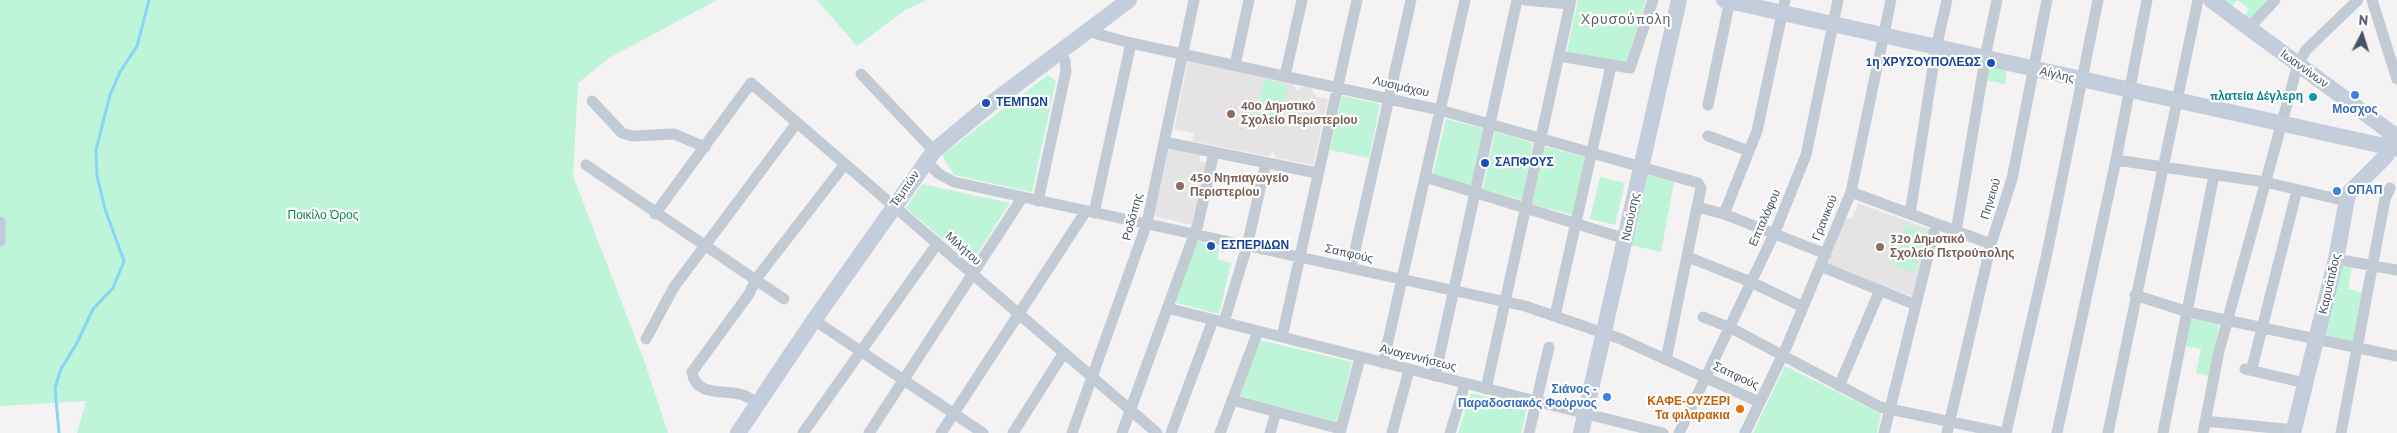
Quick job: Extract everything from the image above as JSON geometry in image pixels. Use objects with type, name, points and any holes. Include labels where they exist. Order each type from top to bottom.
[{"type":"street","name":"Τεμπών","points":[[738,433],[814,320],[930,156],[1059,51],[1129,0]]},
{"type":"street","name":"Ροδόπης","points":[[1072,433],[1147,223],[1194,0]]},
{"type":"street","points":[[1235,65],[1249,0]]},
{"type":"street","points":[[1285,76],[1302,0]]},
{"type":"street","points":[[1282,337],[1317,173],[1358,0]]},
{"type":"street","points":[[1351,268],[1411,0]]},
{"type":"street","points":[[1383,363],[1465,0]]},
{"type":"street","points":[[1435,376],[1517,0]]},
{"type":"street","points":[[1486,388],[1570,2],[1525,0]]},
{"type":"street","points":[[1559,56],[1630,68],[1653,0]]},
{"type":"street","name":"Ναούσης","points":[[1581,433],[1605,334],[1679,0]]},
{"type":"street","points":[[1708,105],[1728,0]]},
{"type":"street","name":"Αίγλης","points":[[1728,0],[1783,6],[1833,24],[1936,48],[2282,125],[2394,144]]},
{"type":"street","name":"Επταλόφου","points":[[1679,433],[1731,328],[1775,232],[1806,155],[1838,0]]},
{"type":"street","name":"Γρανικού","points":[[1744,433],[1782,356],[1826,254],[1850,192],[1891,0]]},
{"type":"street","points":[[1910,214],[1936,48],[1947,0]]},
{"type":"street","points":[[1956,232],[1985,58],[1997,0]]},
{"type":"street","name":"Πηνειού","points":[[1948,427],[1991,244],[2012,179],[2047,0]]},
{"type":"street","points":[[1703,317],[1731,328],[1839,386],[1890,410],[1948,427],[2005,433],[2046,258],[2098,0]]},
{"type":"street","points":[[2057,433],[2116,160],[2147,0]]},
{"type":"street","points":[[2108,433],[2175,101],[2198,0]]},
{"type":"street","name":"Ιωαννίνων","points":[[2210,0],[2298,64],[2394,144]]},
{"type":"street","points":[[2249,28],[2275,0]]},
{"type":"street","points":[[2294,432],[2204,427],[2227,320],[2298,64],[2306,50],[2358,0]]},
{"type":"street","points":[[2372,0],[2397,79]]},
{"type":"street","points":[[1724,214],[1757,131],[1783,6]]},
{"type":"street","name":"Λυσιμάχου","points":[[1090,29],[1098,34],[1131,43],[1440,110],[1642,166],[1698,184],[1701,188],[1697,207]]},
{"type":"street","points":[[941,433],[1090,212],[1131,43]]},
{"type":"street","points":[[1038,201],[1066,71],[1065,61],[1059,51]]},
{"type":"street","points":[[1555,316],[1611,66]]},
{"type":"street","name":"Σαπφούς","points":[[861,74],[930,156],[939,174],[954,182],[1505,302],[1555,316],[1605,334],[1759,402]]},
{"type":"street","name":"Μιλήτου","points":[[704,146],[751,83],[796,124],[894,205],[1019,316],[1157,433]]},
{"type":"street","points":[[592,100],[622,133],[632,136],[674,134],[704,146],[655,214]]},
{"type":"street","points":[[646,339],[674,287],[796,124]]},
{"type":"street","points":[[1708,136],[1749,151]]},
{"type":"street","points":[[1164,142],[1317,173]]},
{"type":"street","name":"Καρυάτιδος","points":[[2294,432],[2336,259],[2346,201],[2350,191],[2382,161],[2394,144]]},
{"type":"street","points":[[1122,433],[1195,234],[1214,152]]},
{"type":"street","points":[[2116,160],[2264,182],[2346,201]]},
{"type":"street","points":[[1172,433],[1219,321],[1247,246],[1266,163]]},
{"type":"street","points":[[757,403],[739,394],[710,391],[699,387],[693,380],[692,372],[748,294],[756,279],[845,164]]},
{"type":"street","points":[[586,165],[655,214],[784,299]]},
{"type":"street","points":[[2163,433],[2214,175]]},
{"type":"street","points":[[1425,177],[1626,239]]},
{"type":"street","points":[[2341,433],[2385,200],[2390,188]]},
{"type":"street","points":[[2298,190],[2262,327],[2248,368],[2305,383]]},
{"type":"street","points":[[1850,192],[1991,244]]},
{"type":"street","points":[[869,433],[1022,198]]},
{"type":"street","points":[[1666,360],[1697,207],[1724,214],[1775,232],[1826,254]]},
{"type":"street","points":[[0,222],[0,241]]},
{"type":"street","points":[[1884,433],[1936,224]]},
{"type":"street","points":[[803,433],[936,244]]},
{"type":"street","points":[[1688,257],[1751,282],[1803,306]]},
{"type":"street","points":[[2336,259],[2397,270]]},
{"type":"street","points":[[1820,266],[1916,305]]},
{"type":"street","points":[[1839,386],[1880,290]]},
{"type":"street","points":[[2135,295],[2188,312],[2397,356]]},
{"type":"street","name":"Αναγεννήσεως","points":[[1168,308],[1662,433]]},
{"type":"street","points":[[814,320],[983,433]]},
{"type":"street","points":[[1220,433],[1258,331]]},
{"type":"street","points":[[1529,433],[1549,347]]},
{"type":"street","points":[[1013,433],[1063,354]]},
{"type":"street","points":[[1232,400],[1340,431],[1360,358]]},
{"type":"street","points":[[1392,433],[1409,370]]},
{"type":"street","points":[[1450,433],[1465,384]]},
{"type":"street","points":[[1270,433],[1276,412]]},
{"type":"shaded area","name":"40ο Δημοτικό Σχολείο Περιστερίου","points":[[1188,61],[1294,84],[1297,91],[1305,86],[1310,87],[1317,97],[1328,99],[1313,165],[1277,158],[1273,152],[1270,154],[1272,157],[1192,141],[1194,133],[1174,129]]},
{"type":"shaded area","name":"45ο Νηπιαγωγείο Περιστερίου","points":[[1169,147],[1201,154],[1199,161],[1207,163],[1193,225],[1154,216]]},
{"type":"shaded area","name":"32ο Δημοτικό Σχολείο Πετρούπολης","points":[[1858,203],[1929,229],[1913,297],[1827,264],[1845,219],[1852,218]]},
{"type":"green space","name":"Ποικίλο Όρος","points":[[0,0],[717,0],[609,58],[578,83],[573,176],[645,363],[668,433],[77,433],[86,401],[0,406]]},
{"type":"green space","points":[[817,0],[927,0],[905,10],[857,46]]},
{"type":"green space","points":[[1578,0],[1646,0],[1626,63],[1567,52]]},
{"type":"green space","points":[[2221,0],[2237,0],[2231,7]]},
{"type":"green space","points":[[2237,0],[2268,0],[2249,20],[2244,16],[2249,9]]},
{"type":"green space","points":[[1987,65],[2007,69],[2005,84],[1985,80]]},
{"type":"green space","points":[[1048,75],[1056,81],[1032,192],[954,175],[942,155]]},
{"type":"green space","points":[[1264,80],[1288,85],[1280,124],[1257,119]]},
{"type":"green space","points":[[1342,96],[1380,104],[1369,158],[1330,150]]},
{"type":"green space","points":[[1446,119],[1484,129],[1472,186],[1433,174]]},
{"type":"green space","points":[[1495,132],[1533,143],[1522,200],[1483,189]]},
{"type":"green space","points":[[1545,147],[1585,157],[1573,215],[1532,204]]},
{"type":"green space","points":[[1647,175],[1674,182],[1661,252],[1631,245]]},
{"type":"green space","points":[[1600,177],[1625,183],[1615,225],[1590,219]]},
{"type":"green space","points":[[922,184],[1010,203],[971,263],[906,208]]},
{"type":"green space","points":[[1905,225],[1927,233],[1914,272],[1891,264]]},
{"type":"green space","points":[[1196,241],[1220,247],[1217,259],[1231,263],[1219,314],[1173,302]]},
{"type":"green space","points":[[2340,264],[2352,266],[2348,289],[2365,293],[2355,342],[2323,336]]},
{"type":"green space","points":[[2191,319],[2219,324],[2210,376],[2196,373],[2201,349],[2185,346]]},
{"type":"green space","points":[[1259,340],[1352,362],[1337,422],[1239,396]]},
{"type":"green space","points":[[1785,366],[1881,414],[1877,433],[1753,433]]},
{"type":"green space","points":[[1471,393],[1527,407],[1521,433],[1458,433]]},
{"type":"waterway","points":[[59,433],[55,388],[61,369],[77,343],[93,309],[113,288],[124,261],[105,209],[97,176],[96,150],[110,95],[120,72],[137,46],[149,0]]},
{"type":"place","name":"1η ΧΡΥΣΟΥΠΟΛΕΩΣ","points":[[1991,63]]},
{"type":"place","name":"Μοσχος","points":[[2355,95]]},
{"type":"place","name":"πλατεία Δέγλερη","points":[[2313,97]]},
{"type":"place","name":"ΤΕΜΠΏΝ","points":[[986,103]]},
{"type":"place","name":"40ο Δημοτικό Σχολείο Περιστερίου","points":[[1231,114]]},
{"type":"place","name":"ΣΑΠΦΟΥΣ","points":[[1485,163]]},
{"type":"place","name":"45ο Νηπιαγωγείο Περιστερίου","points":[[1180,186]]},
{"type":"place","name":"ΟΠΑΠ","points":[[2337,191]]},
{"type":"place","name":"ΕΣΠΕΡΙΔΩΝ","points":[[1211,246]]},
{"type":"place","name":"32ο Δημοτικό Σχολείο Πετρούπολης","points":[[1880,247]]},
{"type":"place","name":"Σιάνος - Παραδοσιακός Φούρνος","points":[[1607,397]]},
{"type":"place","name":"ΚΑΦΕ-ΟΥΖΕΡΙ Τα φιλαρακια","points":[[1740,409]]},
{"type":"district","name":"Χρυσούπολη","points":[[1626,20]]}]
